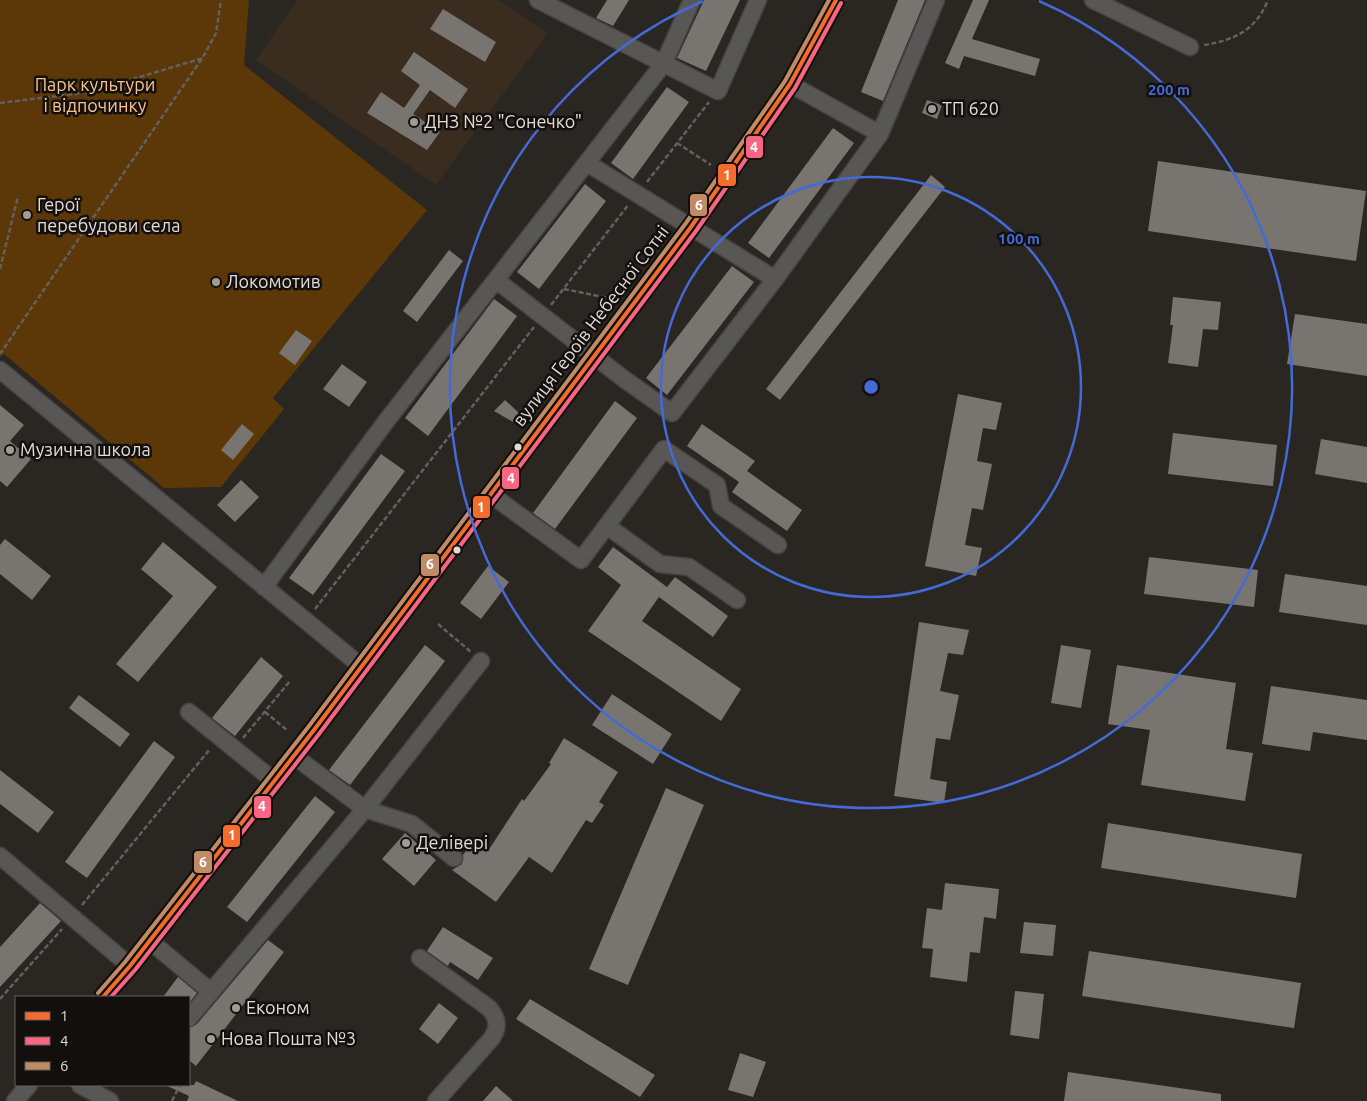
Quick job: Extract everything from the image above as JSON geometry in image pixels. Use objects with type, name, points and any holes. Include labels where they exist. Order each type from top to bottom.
[{"type":"street","points":[[538,0],[718,91],[758,0]]},
{"type":"street","points":[[264,587],[384,424],[664,64],[692,0]]},
{"type":"street","name":"вулиця Героїв Небесної Сотні","points":[[104,996],[150,941],[294,756],[691,227],[790,84],[836,0]]},
{"type":"street","points":[[496,280],[594,356],[672,413],[775,279],[880,134],[936,0]]},
{"type":"street","points":[[1093,0],[1190,47]]},
{"type":"street","points":[[790,84],[880,134]]},
{"type":"street","points":[[587,163],[775,279]]},
{"type":"street","points":[[0,370],[361,666]]},
{"type":"street","points":[[490,494],[581,560],[664,450],[717,485],[721,506],[778,545]]},
{"type":"street","points":[[607,526],[660,564],[689,567],[737,600]]},
{"type":"street","points":[[190,1017],[365,809],[481,661]]},
{"type":"street","points":[[189,712],[221,736],[274,781]]},
{"type":"street","points":[[294,756],[365,809],[412,824],[454,858]]},
{"type":"street","points":[[0,856],[130,966]]},
{"type":"street","points":[[150,941],[210,991]]},
{"type":"street","points":[[420,958],[489,1008],[494,1013],[498,1026],[492,1038],[436,1101]]},
{"type":"street","points":[[15,1101],[27,1086]]},
{"type":"street","points":[[82,1086],[110,1101]]},
{"type":"path","points":[[0,354],[203,58],[216,33],[221,0]]},
{"type":"path","points":[[1190,47],[1221,42],[1248,30],[1263,11],[1268,0]]},
{"type":"path","points":[[0,103],[90,92],[203,58]]},
{"type":"path","points":[[306,621],[718,91]]},
{"type":"path","points":[[677,143],[711,165]]},
{"type":"path","points":[[0,269],[18,196]]},
{"type":"path","points":[[564,289],[613,299]]},
{"type":"path","points":[[438,624],[481,661]]},
{"type":"path","points":[[234,749],[290,681]]},
{"type":"path","points":[[265,712],[288,731]]},
{"type":"path","points":[[0,999],[72,917],[221,736]]},
{"type":"path","points":[[172,1101],[180,1086]]},
{"type":"shaded area","name":"ДНЗ №2 \"Сонечко\"","points":[[297,0],[499,0],[548,33],[436,185],[256,60]]},
{"type":"green space","name":"Локомотив","points":[[0,0],[249,0],[244,65],[427,210],[273,398],[284,409],[221,487],[164,488],[4,354],[0,357]]},
{"type":"building","points":[[607,0],[629,0],[613,26],[596,18]]},
{"type":"building","points":[[704,0],[740,0],[706,71],[677,58]]},
{"type":"building","points":[[898,0],[925,0],[883,101],[861,92]]},
{"type":"building","points":[[973,0],[989,0],[972,39],[1040,59],[1035,76],[964,56],[959,69],[945,63]]},
{"type":"building","points":[[443,9],[496,42],[485,62],[430,29]]},
{"type":"building","points":[[414,52],[468,89],[455,108],[430,90],[413,114],[440,132],[427,150],[367,113],[381,92],[404,108],[420,85],[401,71]]},
{"type":"building","points":[[667,87],[689,102],[633,179],[611,163]]},
{"type":"building","name":"ТП 620","points":[[927,100],[942,105],[937,119],[922,113]]},
{"type":"building","points":[[833,128],[854,143],[769,258],[748,243]]},
{"type":"building","points":[[1158,161],[1366,191],[1356,261],[1148,231]]},
{"type":"building","points":[[931,175],[945,187],[780,400],[766,389]]},
{"type":"building","points":[[585,184],[606,201],[539,289],[517,272]]},
{"type":"building","points":[[449,250],[463,261],[417,322],[403,311]]},
{"type":"building","points":[[732,266],[754,282],[667,395],[646,378]]},
{"type":"building","points":[[1173,297],[1221,302],[1218,330],[1203,329],[1198,367],[1168,363],[1173,325],[1170,325]]},
{"type":"building","points":[[494,299],[517,316],[428,436],[405,418]]},
{"type":"building","points":[[1295,314],[1367,324],[1367,376],[1287,364]]},
{"type":"building","points":[[296,330],[312,341],[295,365],[279,353]]},
{"type":"building","points":[[342,364],[367,382],[349,407],[323,389]]},
{"type":"building","points":[[958,394],[1002,403],[996,430],[983,428],[977,461],[992,464],[983,510],[972,508],[965,545],[982,548],[976,576],[925,566]]},
{"type":"building","points":[[505,400],[519,413],[513,422],[494,411]]},
{"type":"building","points":[[615,401],[637,418],[555,529],[533,513]]},
{"type":"building","name":"Музична школа","points":[[0,405],[24,425],[10,441],[31,459],[7,487],[0,481]]},
{"type":"building","points":[[242,424],[254,434],[233,460],[221,450]]},
{"type":"building","points":[[702,424],[755,461],[747,471],[802,510],[787,531],[732,492],[739,482],[687,446]]},
{"type":"building","points":[[1173,433],[1277,445],[1273,486],[1168,474]]},
{"type":"building","points":[[1321,439],[1367,447],[1367,483],[1315,474]]},
{"type":"building","points":[[381,454],[405,471],[313,595],[289,578]]},
{"type":"building","points":[[241,480],[259,497],[235,522],[217,505]]},
{"type":"building","points":[[5,539],[51,576],[32,600],[0,574],[0,545]]},
{"type":"building","points":[[163,542],[217,587],[138,682],[116,664],[173,596],[141,569]]},
{"type":"building","points":[[613,547],[667,587],[675,577],[728,616],[713,637],[659,597],[642,621],[741,689],[721,721],[588,631],[621,585],[598,567]]},
{"type":"building","points":[[1149,557],[1258,570],[1254,607],[1144,594]]},
{"type":"building","points":[[488,566],[509,582],[481,619],[460,603]]},
{"type":"building","points":[[1285,574],[1367,586],[1367,625],[1279,612]]},
{"type":"building","points":[[919,622],[969,630],[963,655],[948,653],[940,691],[959,695],[950,740],[936,738],[930,779],[947,782],[944,803],[894,796]]},
{"type":"building","points":[[425,645],[445,661],[350,785],[329,770]]},
{"type":"building","points":[[1061,645],[1091,650],[1081,708],[1051,703]]},
{"type":"building","points":[[261,657],[283,676],[235,736],[212,718]]},
{"type":"building","points":[[1117,665],[1236,683],[1226,749],[1253,753],[1245,801],[1141,785],[1150,730],[1108,724]]},
{"type":"building","points":[[1271,686],[1367,700],[1367,740],[1313,732],[1310,751],[1262,744]]},
{"type":"building","points":[[612,694],[672,734],[653,764],[592,725]]},
{"type":"building","points":[[79,695],[130,734],[120,747],[69,708]]},
{"type":"building","points":[[564,738],[618,772],[599,802],[604,805],[592,823],[586,820],[552,873],[529,857],[496,902],[452,870],[462,864],[463,855],[473,841],[488,851],[522,799],[524,801],[551,764],[549,763]]},
{"type":"building","points":[[154,741],[175,757],[87,878],[65,862]]},
{"type":"building","points":[[0,770],[54,812],[38,833],[0,804]]},
{"type":"building","points":[[666,788],[704,805],[628,985],[589,969]]},
{"type":"building","points":[[315,796],[335,812],[247,922],[227,907]]},
{"type":"building","points":[[1108,823],[1302,854],[1296,898],[1101,868]]},
{"type":"building","points":[[405,833],[436,860],[414,886],[382,859]]},
{"type":"building","points":[[945,883],[999,889],[996,919],[984,917],[980,953],[970,952],[967,982],[930,977],[933,949],[922,948],[927,908],[942,910]]},
{"type":"building","points":[[40,903],[61,921],[0,987],[0,947]]},
{"type":"building","points":[[1024,922],[1056,925],[1053,956],[1020,953]]},
{"type":"building","points":[[443,927],[493,958],[478,980],[450,962],[448,966],[427,951]]},
{"type":"building","points":[[268,940],[284,952],[196,1066],[190,1061],[190,1028],[197,1024]]},
{"type":"building","points":[[1089,951],[1301,983],[1294,1028],[1082,996]]},
{"type":"building","points":[[178,977],[197,993],[190,1002],[190,996],[164,996]]},
{"type":"building","points":[[1015,991],[1044,994],[1039,1039],[1010,1035]]},
{"type":"building","points":[[530,999],[655,1075],[640,1097],[516,1019]]},
{"type":"building","points":[[439,1003],[458,1018],[438,1044],[419,1029]]},
{"type":"building","points":[[740,1053],[766,1062],[753,1097],[728,1090]]},
{"type":"building","points":[[1068,1072],[1221,1094],[1221,1101],[1064,1101]]},
{"type":"building","points":[[196,1081],[238,1101],[187,1101],[189,1096],[167,1086],[194,1085]]},
{"type":"building","points":[[496,1086],[513,1101],[483,1101]]},
{"type":"transit line","name":"6","points":[[98,993],[125,962],[309,726],[686,223],[785,81],[829,0]]},
{"type":"transit line","name":"1","points":[[104,996],[130,966],[314,730],[691,227],[790,84],[836,0]]},
{"type":"transit line","name":"4","points":[[112,996],[135,970],[319,734],[696,231],[795,88],[841,3]]},
{"type":"place","name":"ТП 620","points":[[932,109]]},
{"type":"place","name":"ДНЗ №2 \"Сонечко\"","points":[[414,122]]},
{"type":"place","name":"Герої перебудови села","points":[[27,215]]},
{"type":"place","name":"Локомотив","points":[[216,282]]},
{"type":"place","name":"Музична школа","points":[[10,450]]},
{"type":"place","name":"Делівері","points":[[406,843]]},
{"type":"place","name":"Економ","points":[[236,1008]]},
{"type":"place","name":"Нова Пошта №3","points":[[211,1039]]},
{"type":"park label","name":"Парк культури і відпочинку","points":[[95,95]]}]
